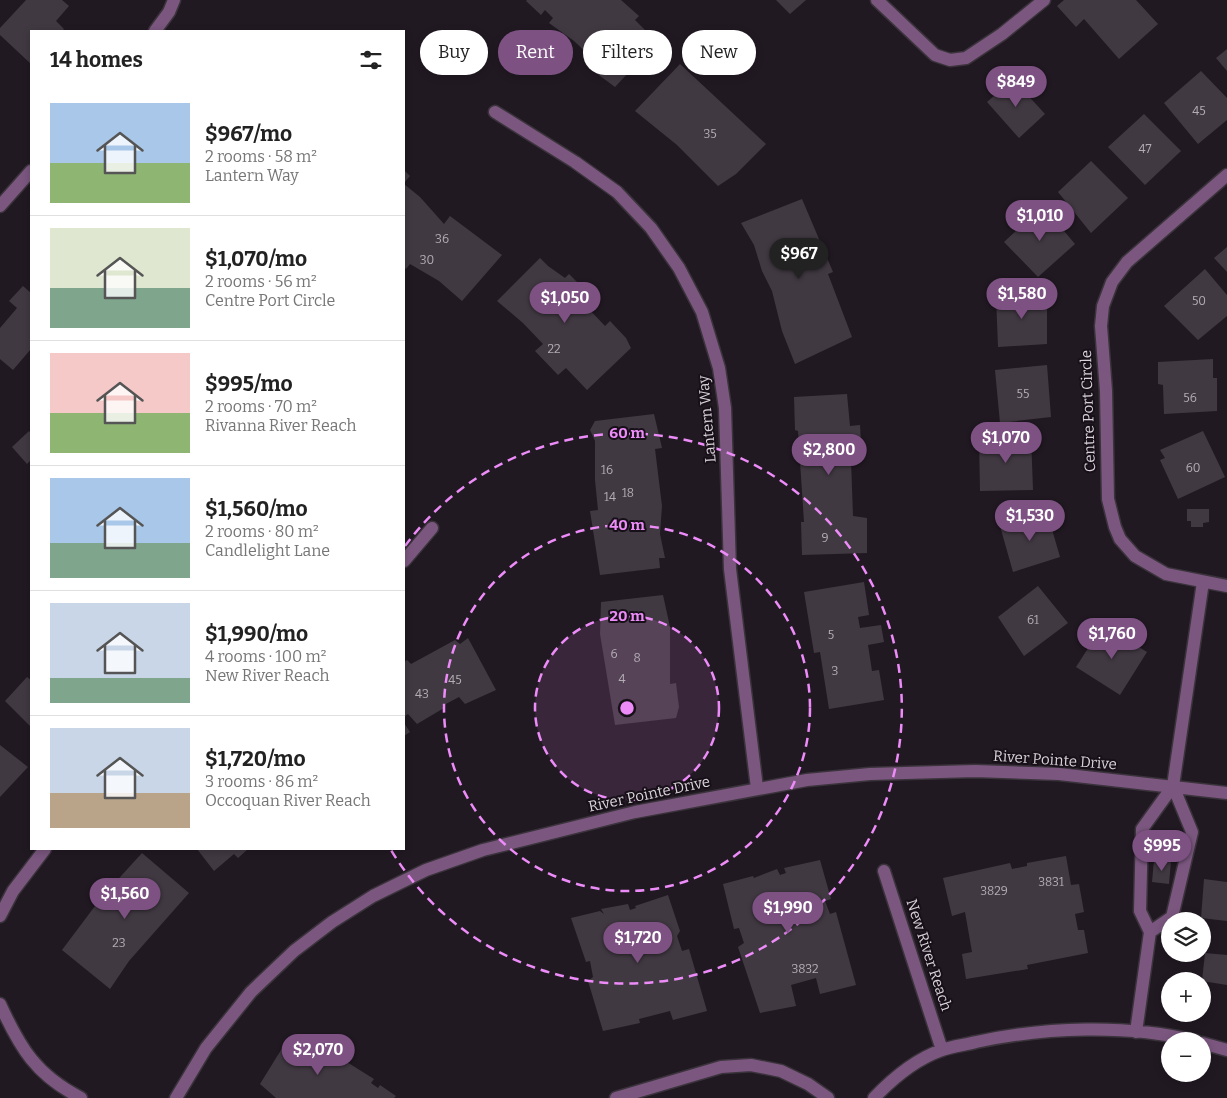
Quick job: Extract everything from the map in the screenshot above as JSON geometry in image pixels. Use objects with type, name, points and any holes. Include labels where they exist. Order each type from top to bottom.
[{"type":"street","points":[[156,30],[169,12],[174,0]]},
{"type":"street","points":[[877,0],[935,55],[950,60],[966,58],[1002,34],[1044,0]]},
{"type":"street","name":"Lantern Way","points":[[495,112],[575,162],[617,192],[651,228],[680,268],[702,312],[719,368],[725,408],[730,569],[757,788]]},
{"type":"street","points":[[0,206],[30,172]]},
{"type":"street","name":"Centre Port Circle","points":[[1227,175],[1127,262],[1112,282],[1103,306],[1101,326],[1106,391],[1108,499],[1115,528],[1120,539],[1135,556],[1166,574],[1227,586]]},
{"type":"street","points":[[405,560],[432,528]]},
{"type":"street","points":[[1136,1032],[1150,932],[1140,911],[1142,829],[1173,786],[1203,582]]},
{"type":"street","name":"River Pointe Drive","points":[[176,1098],[206,1048],[251,992],[294,951],[332,922],[373,896],[426,870],[483,850],[635,812],[757,788],[807,780],[870,774],[975,771],[1059,774],[1227,793]]},
{"type":"street","points":[[1150,932],[1172,917],[1192,832],[1173,786]]},
{"type":"street","points":[[0,916],[13,891],[44,850]]},
{"type":"street","name":"New River Reach","points":[[884,871],[942,1050]]},
{"type":"street","points":[[0,1004],[14,1036],[37,1068],[61,1088],[81,1098]]},
{"type":"street","points":[[874,1098],[887,1084],[909,1067],[942,1050],[1009,1035],[1072,1030],[1136,1032],[1161,1036]]},
{"type":"street","points":[[1211,1046],[1227,1050]]},
{"type":"street","points":[[616,1098],[721,1067],[751,1065],[781,1071],[808,1084],[828,1098]]},
{"type":"building","points":[[26,0],[62,0],[69,6],[56,21],[63,30],[30,30],[30,63],[0,35],[0,28]]},
{"type":"building","points":[[621,0],[639,16],[635,20],[645,30],[583,30],[583,50],[573,40],[573,30],[559,30],[549,23],[553,18],[545,10],[541,15],[526,1]]},
{"type":"building","points":[[776,0],[806,0],[790,14]]},
{"type":"building","points":[[1064,0],[1136,0],[1158,24],[1119,59],[1084,19],[1076,27],[1057,6]]},
{"type":"building","points":[[1227,49],[1227,71],[1216,58]]},
{"type":"building","points":[[680,64],[682,66],[682,75],[692,75],[766,144],[736,174],[718,186],[677,145],[635,111],[669,75],[672,75],[672,72]]},
{"type":"building","points":[[1201,71],[1227,98],[1227,120],[1198,144],[1164,103]]},
{"type":"building","points":[[599,75],[626,75],[615,87]]},
{"type":"building","points":[[1013,79],[1045,114],[1019,138],[987,102]]},
{"type":"building","points":[[1144,114],[1181,151],[1145,185],[1108,147]]},
{"type":"building","points":[[1091,161],[1128,198],[1091,233],[1058,192]]},
{"type":"building","points":[[405,171],[410,176],[405,182]]},
{"type":"building","points":[[405,185],[420,197],[444,224],[450,216],[502,255],[462,301],[439,281],[410,264],[406,269]]},
{"type":"building","points":[[802,199],[833,272],[828,274],[852,337],[795,364],[782,331],[772,291],[762,271],[754,245],[741,223]]},
{"type":"building","points":[[1043,206],[1075,244],[1038,277],[1004,242]]},
{"type":"building","points":[[1227,247],[1227,272],[1214,258]]},
{"type":"building","points":[[540,258],[565,278],[569,274],[594,299],[586,306],[605,326],[610,321],[626,338],[631,348],[587,390],[566,368],[558,375],[535,351],[543,344],[523,323],[497,301]]},
{"type":"building","points":[[1205,269],[1227,295],[1227,316],[1198,340],[1164,306]]},
{"type":"building","points":[[23,286],[30,292],[30,350],[13,370],[0,359],[0,328],[17,308],[9,301]]},
{"type":"building","points":[[1047,294],[1047,344],[998,347],[996,296]]},
{"type":"building","points":[[1213,359],[1213,378],[1217,378],[1217,411],[1164,414],[1163,385],[1158,384],[1158,362]]},
{"type":"building","points":[[1047,365],[1051,417],[1000,423],[995,370]]},
{"type":"building","points":[[847,394],[850,426],[860,425],[862,460],[851,460],[853,516],[867,518],[867,553],[802,555],[801,522],[804,522],[798,431],[795,430],[794,397]]},
{"type":"building","points":[[654,414],[662,448],[655,449],[662,506],[660,534],[665,558],[659,558],[660,568],[600,575],[590,511],[598,510],[595,480],[595,441],[590,430],[595,421]]},
{"type":"building","points":[[29,431],[30,461],[27,464],[12,447]]},
{"type":"building","points":[[1203,431],[1225,477],[1178,499],[1160,460],[1165,458],[1160,450]]},
{"type":"building","points":[[1031,436],[1033,490],[980,491],[979,439]]},
{"type":"building","points":[[1187,509],[1209,509],[1209,522],[1203,523],[1203,527],[1191,527],[1191,521],[1187,521]]},
{"type":"building","points":[[1047,512],[1060,557],[1013,572],[1000,526]]},
{"type":"building","points":[[864,582],[869,615],[858,617],[860,628],[881,625],[884,642],[868,645],[872,671],[879,670],[884,700],[829,709],[820,652],[814,653],[804,592]]},
{"type":"building","points":[[1038,586],[1068,623],[1024,656],[998,617]]},
{"type":"building","points":[[663,595],[670,627],[670,684],[676,683],[679,707],[676,718],[615,725],[600,634],[601,602]]},
{"type":"building","points":[[1103,625],[1147,652],[1120,695],[1076,667]]},
{"type":"building","points":[[468,638],[496,690],[465,704],[459,697],[442,706],[444,708],[417,724],[408,714],[405,716],[405,661],[407,660],[411,664],[455,640],[460,644]]},
{"type":"building","points":[[27,677],[30,679],[30,726],[5,701]]},
{"type":"building","points":[[405,724],[410,732],[405,735]]},
{"type":"building","points":[[0,745],[28,767],[0,797]]},
{"type":"building","points":[[198,850],[247,850],[238,858],[234,854],[214,871]]},
{"type":"building","points":[[142,853],[189,893],[129,961],[110,989],[62,950],[101,898]]},
{"type":"building","points":[[1066,856],[1071,885],[1079,884],[1084,912],[1075,914],[1078,930],[1084,930],[1088,953],[1027,965],[1028,969],[966,979],[962,954],[972,952],[965,912],[952,916],[943,878],[1010,863],[1012,869],[1027,866],[1027,863]]},
{"type":"building","points":[[820,860],[831,899],[825,901],[830,914],[836,912],[856,985],[820,994],[816,978],[791,985],[796,1006],[760,1013],[738,947],[744,943],[739,928],[734,929],[723,884],[753,876],[754,878],[777,869],[780,875],[786,873],[784,868]]},
{"type":"building","points":[[1154,860],[1171,861],[1169,884],[1152,882]]},
{"type":"building","points":[[1204,879],[1227,882],[1227,921],[1211,919],[1211,912],[1201,912]]},
{"type":"building","points":[[668,895],[680,931],[677,936],[682,951],[689,949],[707,1011],[673,1020],[670,1011],[639,1019],[640,1023],[603,1031],[588,981],[593,977],[590,961],[586,962],[571,918],[600,911],[604,914],[601,909],[628,904],[630,910],[636,908],[635,906]]},
{"type":"building","points":[[1211,954],[1227,955],[1227,985],[1211,982],[1211,972],[1203,972],[1204,962],[1211,962]]},
{"type":"building","points":[[289,1037],[310,1052],[318,1044],[374,1079],[371,1083],[378,1088],[380,1085],[396,1096],[394,1098],[276,1098],[260,1084]]}]
